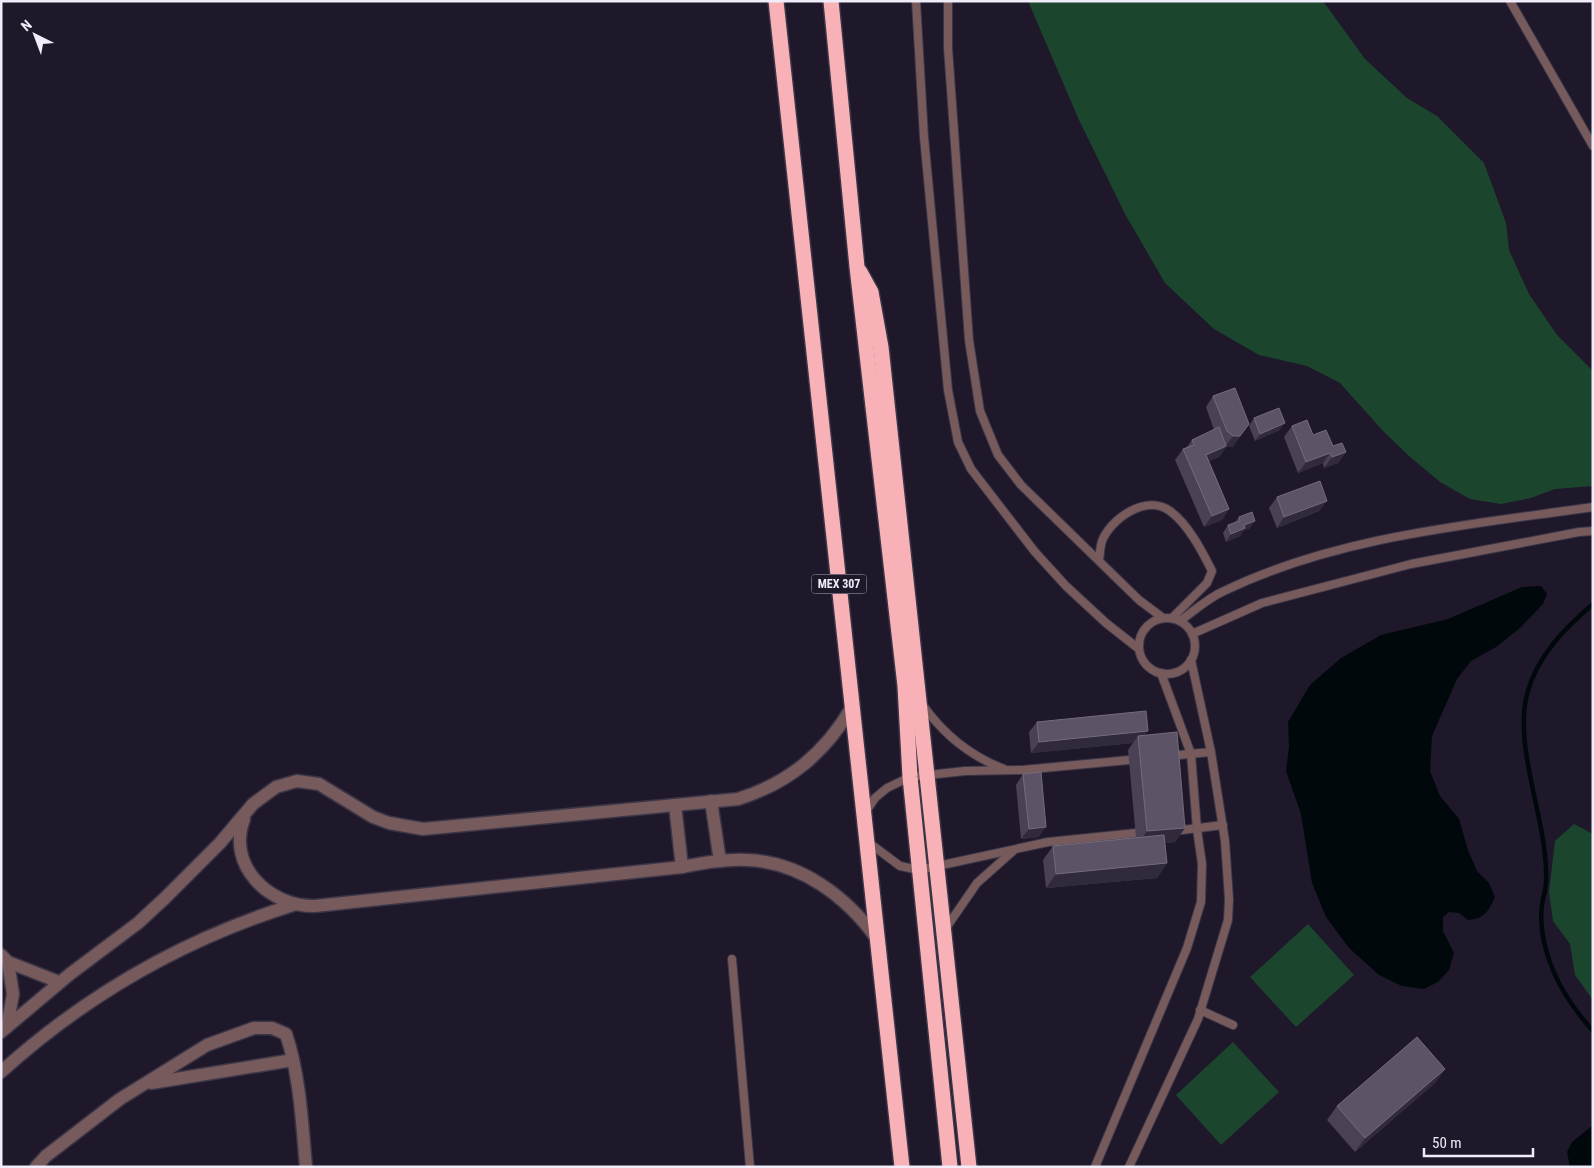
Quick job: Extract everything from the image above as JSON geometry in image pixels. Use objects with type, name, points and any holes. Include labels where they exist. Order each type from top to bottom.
[{"type":"highway","name":"MEX 307","points":[[776,1],[902,1167]]},
{"type":"highway","points":[[831,1],[857,267],[905,686],[910,777],[950,1167]]},
{"type":"highway","points":[[857,267],[871,292],[878,326],[945,930],[969,1167]]},
{"type":"street","points":[[4,1030],[60,982],[138,923],[220,843],[259,798],[276,787],[297,781],[319,784],[329,788],[361,811],[389,823],[423,830],[747,796],[786,778],[816,755],[830,741],[852,707]]},
{"type":"street","points":[[711,801],[720,861]]},
{"type":"street","points":[[675,805],[682,867]]},
{"type":"street","points":[[247,812],[239,839],[240,849],[248,869],[272,896],[293,904],[315,906],[682,867],[720,861],[748,860],[766,863],[801,874],[832,891],[845,902],[877,939]]},
{"type":"street","points":[[1,1072],[83,1007],[146,967],[221,930],[293,904]]},
{"type":"street","points":[[5,959],[60,982]]},
{"type":"street","points":[[4,1030],[13,994],[5,959]]},
{"type":"street","points":[[36,1167],[53,1150],[120,1099],[143,1084],[208,1045],[254,1028],[272,1028],[286,1034],[293,1060],[306,1167]]},
{"type":"street","points":[[143,1084],[293,1060]]},
{"type":"lane","points":[[916,1],[925,147],[948,390],[958,442],[971,469],[1035,552],[1079,598],[1139,649],[1146,664],[1160,673],[1191,754],[1202,864],[1200,902],[1187,948],[1095,1167]]},
{"type":"lane","points":[[948,1],[948,48],[968,330],[980,411],[998,455],[1021,485],[1139,600],[1162,618]]},
{"type":"lane","points":[[1510,1],[1593,146]]},
{"type":"lane","points":[[1099,560],[1102,541],[1114,524],[1132,510],[1151,505],[1168,510],[1180,520],[1212,571],[1207,583],[1172,618]]},
{"type":"lane","points":[[1180,621],[1222,591],[1291,563],[1361,545],[1435,530],[1593,507]]},
{"type":"lane","points":[[1192,634],[1262,603],[1392,569],[1593,531]]},
{"type":"lane","points":[[1129,1167],[1200,1010],[1228,920],[1230,899],[1223,825],[1211,752],[1191,660],[1194,651],[1192,634],[1180,621],[1172,618],[1162,618],[1154,621],[1142,632],[1139,649]]},
{"type":"lane","points":[[1160,673],[1178,671],[1191,660]]},
{"type":"lane","points":[[920,702],[956,742],[981,759],[1008,771]]},
{"type":"lane","points":[[1168,756],[1211,752]]},
{"type":"lane","points":[[864,815],[875,798],[887,788],[910,777],[965,771],[1008,771],[1129,760]]},
{"type":"lane","points":[[1174,831],[1223,825]]},
{"type":"lane","points":[[867,841],[900,866],[919,870],[1048,842],[1136,834]]},
{"type":"lane","points":[[945,930],[977,883],[1017,848]]},
{"type":"lane","points":[[732,958],[750,1167]]},
{"type":"lane","points":[[1200,1010],[1233,1025]]},
{"type":"green space","points":[[1028,1],[1323,1],[1365,59],[1407,98],[1437,116],[1484,163],[1506,223],[1509,250],[1529,294],[1557,335],[1593,371],[1593,486],[1555,489],[1531,498],[1501,504],[1470,499],[1440,482],[1409,456],[1383,431],[1340,383],[1307,366],[1259,355],[1214,329],[1165,283],[1125,214],[1079,120]]},
{"type":"green space","points":[[1574,824],[1593,834],[1593,1000],[1575,975],[1570,944],[1553,921],[1549,892],[1555,841]]},
{"type":"green space","points":[[1308,924],[1354,975],[1296,1027],[1250,977]]},
{"type":"green space","points":[[1233,1042],[1279,1092],[1221,1145],[1176,1095]]},
{"type":"shaded area","points":[[1541,586],[1547,594],[1543,604],[1520,628],[1496,647],[1471,661],[1457,679],[1432,736],[1430,771],[1440,796],[1459,819],[1468,850],[1477,871],[1489,883],[1495,897],[1488,910],[1478,918],[1468,920],[1459,913],[1449,912],[1443,917],[1443,931],[1454,953],[1449,970],[1438,982],[1424,989],[1402,986],[1379,975],[1349,948],[1326,917],[1312,883],[1301,814],[1286,771],[1289,747],[1288,722],[1310,685],[1341,658],[1381,635],[1448,619],[1522,587]]},
{"type":"shaded area","points":[[1593,1125],[1593,1167],[1570,1167],[1567,1152],[1572,1142]]},
{"type":"building","points":[[1235,388],[1249,424],[1240,436],[1233,436],[1227,431],[1213,396]]},
{"type":"building","points":[[1279,408],[1285,423],[1260,434],[1254,418]]},
{"type":"building","points":[[1307,420],[1313,435],[1326,430],[1333,446],[1342,443],[1346,452],[1332,457],[1330,453],[1306,462],[1292,426]]},
{"type":"building","points":[[1219,427],[1226,446],[1206,455],[1229,509],[1212,516],[1183,449],[1194,445],[1192,440]]},
{"type":"building","points":[[1320,481],[1327,501],[1284,517],[1277,497]]},
{"type":"building","points":[[1252,512],[1255,521],[1244,525],[1245,528],[1231,534],[1228,525],[1240,521],[1239,517]]},
{"type":"building","points":[[1146,711],[1148,731],[1039,742],[1037,722]]},
{"type":"building","points":[[1177,732],[1185,828],[1147,831],[1138,736]]},
{"type":"building","points":[[1041,772],[1046,827],[1029,829],[1023,774]]},
{"type":"building","points":[[1164,835],[1167,863],[1056,874],[1053,846]]},
{"type":"building","points":[[1417,1037],[1445,1069],[1365,1138],[1337,1106]]},
{"type":"waterway","points":[[1593,604],[1562,633],[1537,667],[1527,694],[1524,716],[1524,739],[1545,860],[1546,885],[1541,916],[1545,944],[1559,983],[1593,1031]]}]
